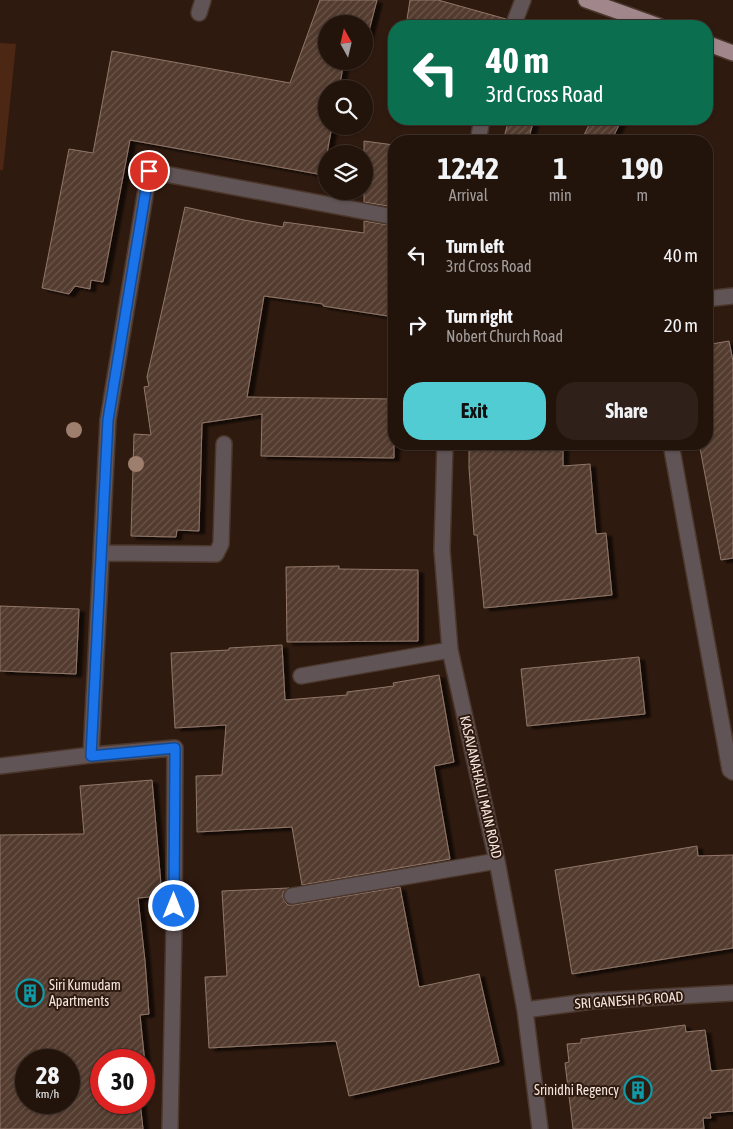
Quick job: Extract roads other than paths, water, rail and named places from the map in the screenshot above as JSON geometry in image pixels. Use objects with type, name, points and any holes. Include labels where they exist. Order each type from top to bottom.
[{"type":"main road","points":[[586,0],[642,20]]},
{"type":"main road","points":[[713,46],[733,53]]},
{"type":"street","points":[[515,20],[523,0]]},
{"type":"street","points":[[91,756],[108,420],[149,171],[388,216]]},
{"type":"street","points":[[713,298],[733,296]]},
{"type":"street","points":[[101,553],[216,554],[221,544],[224,444]]},
{"type":"street","name":"KASAVANAHALLI MAIN ROAD","points":[[445,450],[442,550],[450,650],[497,860],[525,1010],[540,1129]]},
{"type":"street","points":[[671,450],[730,770],[733,772]]},
{"type":"street","points":[[301,676],[450,650]]},
{"type":"street","points":[[0,766],[175,748],[170,1129]]},
{"type":"street","points":[[292,896],[497,860]]},
{"type":"street","name":"SRI GANESH PG ROAD","points":[[525,1010],[593,1001],[733,993]]},
{"type":"place","name":"Siri Kumudam Apartments","points":[[30,993]]},
{"type":"place","name":"Srinidhi Regency","points":[[638,1090]]}]
